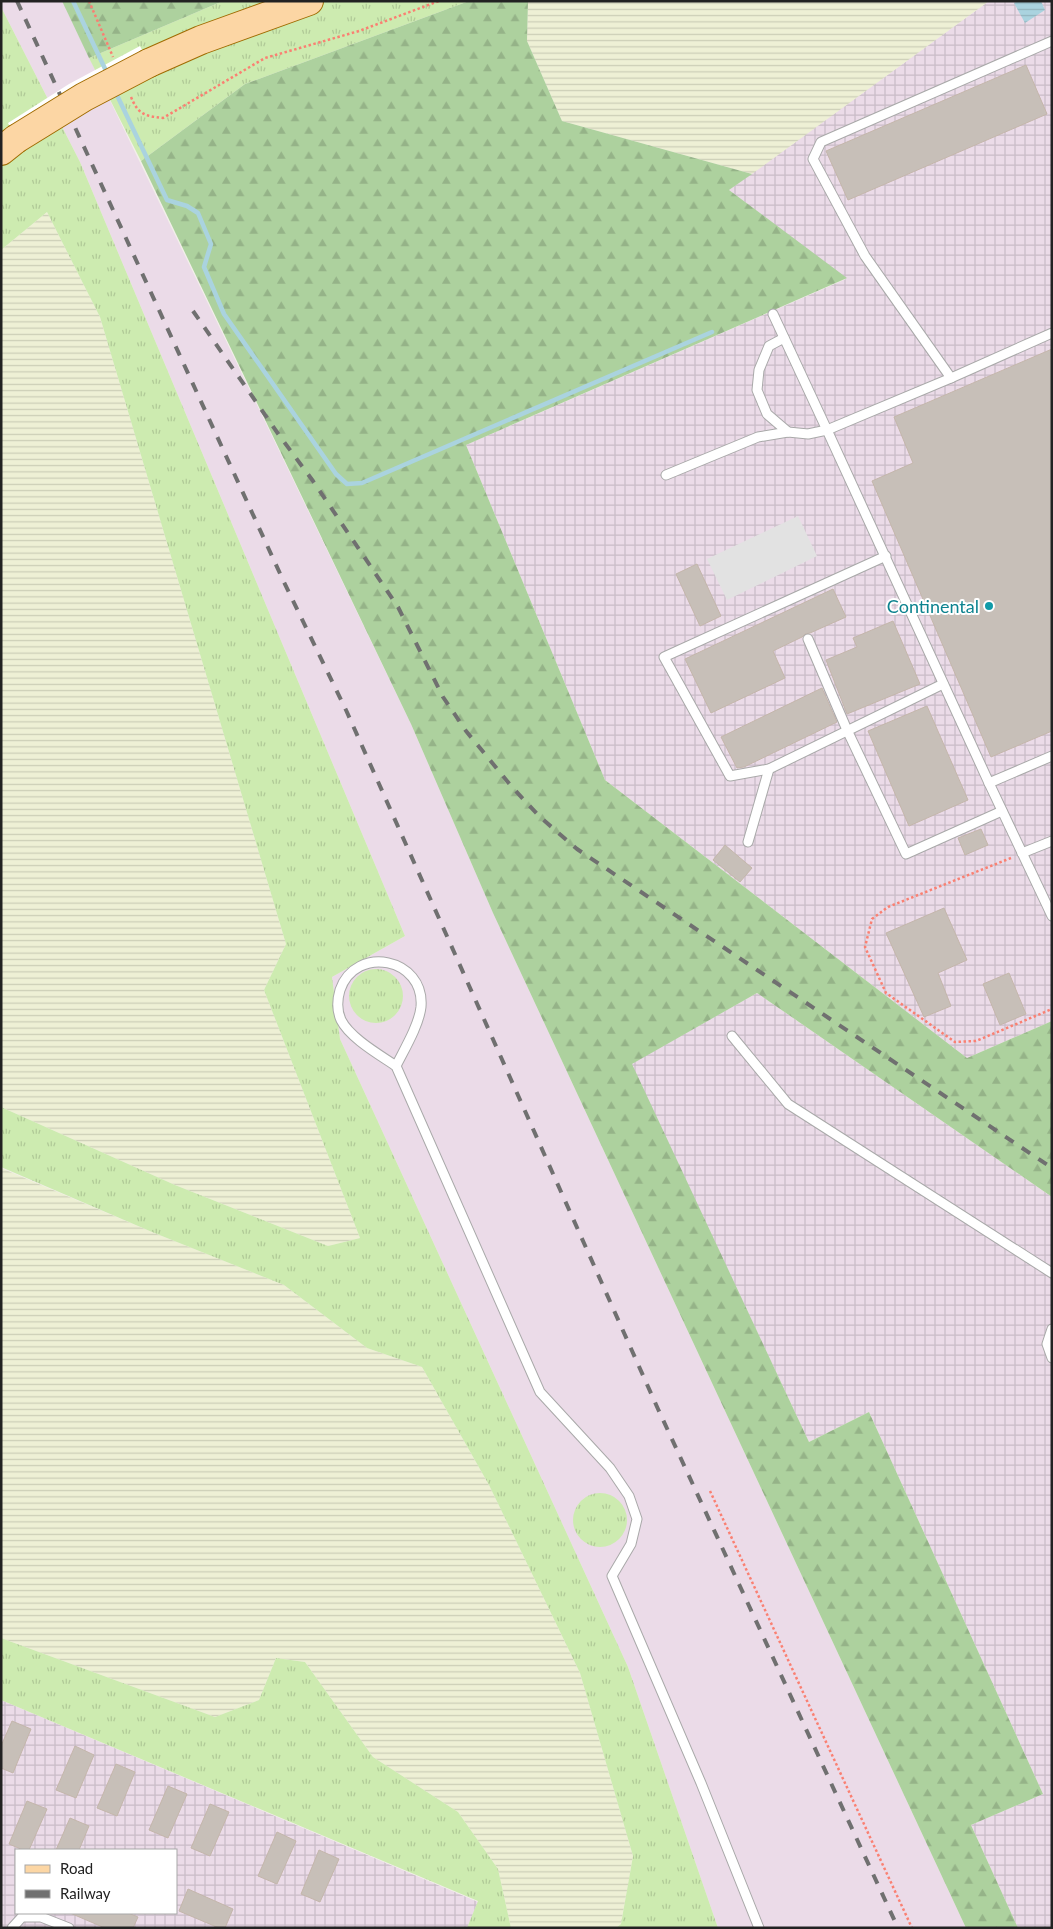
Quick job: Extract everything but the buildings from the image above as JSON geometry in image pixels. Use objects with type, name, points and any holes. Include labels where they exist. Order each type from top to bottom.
[{"type":"main road","points":[[9,145],[84,96],[149,63],[202,40],[309,1]]},
{"type":"lane","points":[[951,378],[865,256],[813,159],[820,142],[1052,41]]},
{"type":"lane","points":[[774,314],[989,784],[1052,916]]},
{"type":"lane","points":[[666,475],[758,437],[788,432],[808,434],[827,430],[1052,333]]},
{"type":"lane","points":[[784,338],[769,346],[759,370],[757,390],[767,414],[788,432]]},
{"type":"lane","points":[[886,556],[664,657],[730,776],[769,769],[943,684]]},
{"type":"lane","points":[[808,639],[847,730],[906,854],[1002,811]]},
{"type":"lane","points":[[989,784],[1052,756]]},
{"type":"lane","points":[[748,842],[769,769]]},
{"type":"lane","points":[[1022,853],[1052,841]]},
{"type":"lane","points":[[396,1066],[421,1009],[419,990],[408,973],[401,967],[392,963],[372,962],[363,965],[348,976],[339,993],[339,1012],[347,1029],[353,1035],[396,1066],[540,1392],[610,1468],[629,1496],[637,1519],[631,1544],[612,1576],[701,1783],[759,1928]]},
{"type":"lane","points":[[732,1036],[788,1104],[1052,1273]]},
{"type":"lane","points":[[1052,1328],[1046,1344],[1052,1358]]},
{"type":"lane","points":[[12,1928],[22,1917],[41,1917],[69,1928]]},
{"type":"path","points":[[89,1],[116,64]]},
{"type":"path","points":[[128,91],[136,108],[149,116],[163,118],[265,58],[359,31],[439,1]]},
{"type":"path","points":[[1022,853],[888,907],[872,920],[865,947],[886,993],[955,1042],[976,1040],[1052,1010]]},
{"type":"path","points":[[710,1491],[912,1928]]},
{"type":"shaded area","points":[[1,1],[62,1],[411,724],[493,913],[966,1928],[718,1928],[628,1667],[340,1039],[332,977],[405,936],[80,162],[1,7]]},
{"type":"shaded area","points":[[989,1],[1052,1],[1052,1021],[967,1058],[605,780],[466,445],[846,279],[729,190]]},
{"type":"shaded area","points":[[798,516],[817,556],[727,600],[707,559]]},
{"type":"shaded area","points":[[757,993],[1052,1197],[1052,1928],[1018,1928],[971,1825],[1043,1794],[869,1412],[809,1442],[631,1064]]},
{"type":"shaded area","points":[[1,1700],[478,1902],[467,1928],[1,1928]]},
{"type":"green space","points":[[62,1],[223,1],[89,58]]},
{"type":"green space","points":[[223,1],[469,1],[245,84],[141,161],[89,58]]},
{"type":"green space","points":[[469,1],[528,1],[527,41],[562,121],[752,174],[729,190],[847,278],[466,445],[605,780],[967,1058],[1052,1021],[1052,1197],[757,993],[632,1064],[809,1442],[869,1412],[1043,1794],[971,1825],[1018,1928],[966,1928],[493,913],[411,724],[141,161],[245,84]]},
{"type":"green space","points":[[528,1],[989,1],[752,174],[562,121],[527,41]]},
{"type":"green space","points":[[1,7],[80,162],[405,936],[332,977],[340,1039],[628,1667],[718,1928],[616,1928],[621,1924],[633,1856],[580,1673],[489,1485],[422,1367],[367,1348],[284,1285],[152,1232],[1,1167],[1,1107],[175,1185],[328,1246],[360,1238],[264,990],[286,944],[100,317],[47,212],[1,250]]},
{"type":"green space","points":[[47,212],[100,317],[286,944],[264,990],[360,1238],[328,1246],[175,1185],[1,1107],[1,250]]},
{"type":"green space","points":[[371,969],[381,969],[391,973],[399,981],[403,996],[399,1011],[391,1019],[381,1023],[371,1023],[361,1019],[353,1011],[349,1001],[349,991],[353,981],[361,973]]},
{"type":"green space","points":[[1,1168],[284,1285],[367,1348],[422,1367],[489,1485],[580,1673],[633,1856],[621,1924],[616,1928],[511,1928],[498,1869],[458,1812],[373,1757],[305,1662],[276,1658],[259,1700],[215,1717],[1,1638]]},
{"type":"green space","points":[[595,1493],[605,1493],[615,1497],[623,1505],[627,1520],[623,1535],[615,1543],[605,1547],[595,1547],[585,1543],[577,1535],[573,1525],[573,1515],[577,1505],[585,1497]]},
{"type":"green space","points":[[1,1638],[215,1717],[259,1700],[276,1658],[305,1662],[373,1757],[458,1812],[498,1869],[511,1928],[467,1928],[478,1901],[1,1700]]},
{"type":"water","points":[[1018,1],[1041,1],[1045,10],[1025,23],[1014,3]]},
{"type":"pier","points":[[140,46],[155,75],[86,112],[23,152],[8,123],[69,84]]},
{"type":"waterway","points":[[73,1],[108,75]]},
{"type":"waterway","points":[[115,91],[167,200],[187,206],[198,213],[211,244],[204,267],[224,314],[336,474],[347,484],[362,483],[712,332]]},
{"type":"railway","points":[[17,1],[283,580],[346,710],[658,1409],[898,1928]]},
{"type":"railway","points":[[193,311],[313,481],[398,607],[443,697],[466,731],[512,787],[540,817],[577,849],[1052,1168]]},
{"type":"place","name":"Continental","points":[[989,606]]}]
